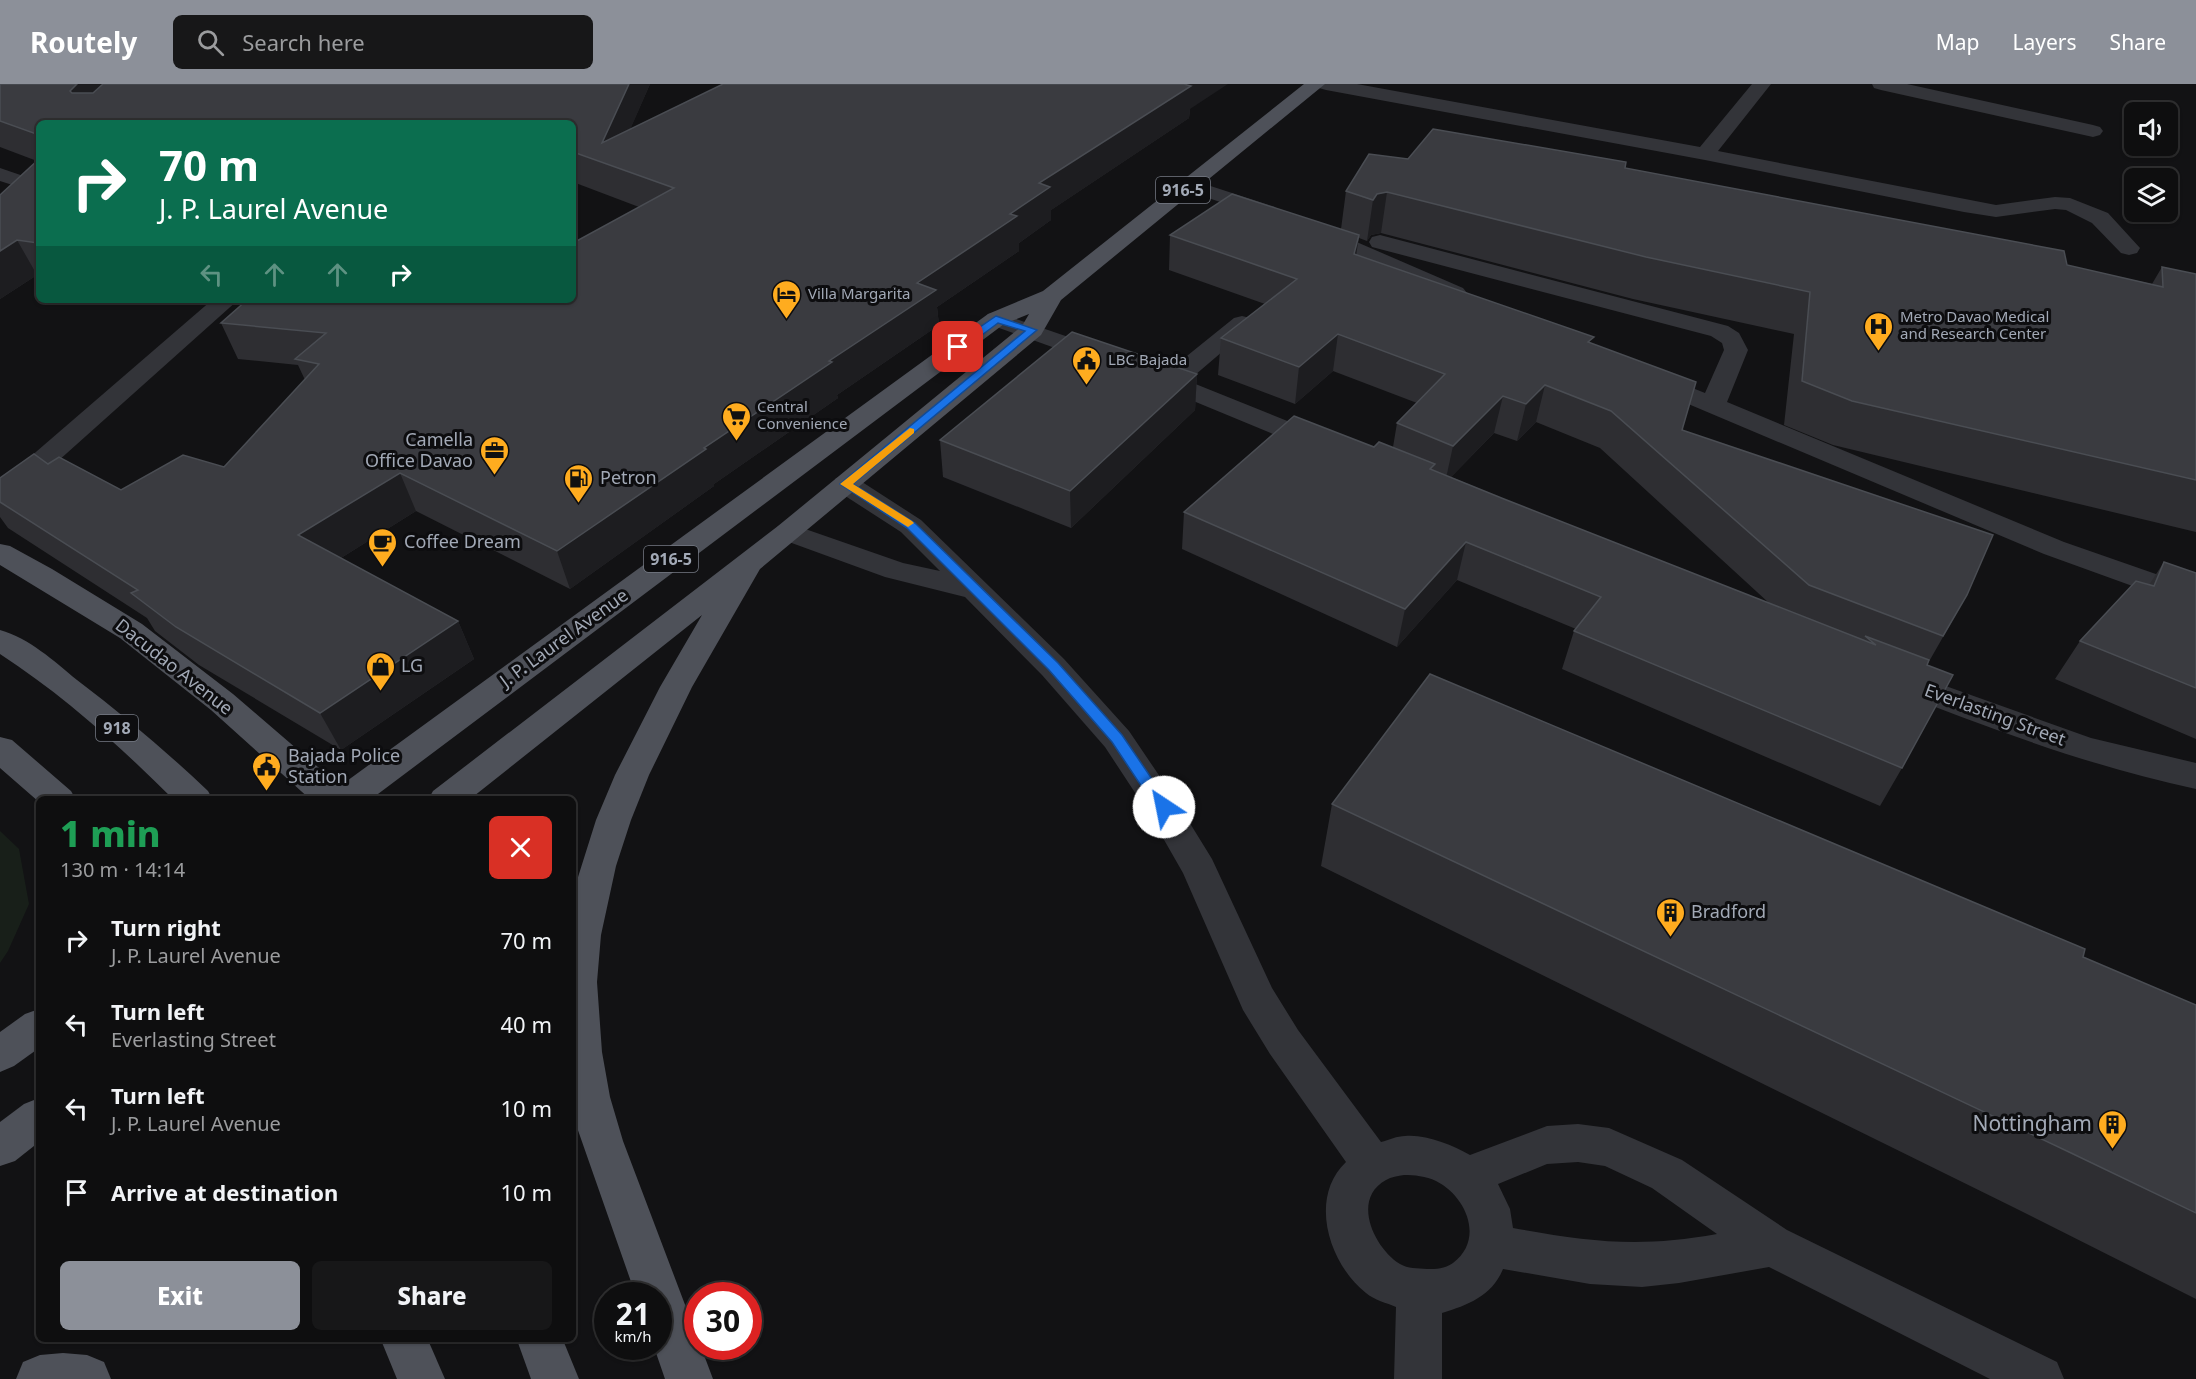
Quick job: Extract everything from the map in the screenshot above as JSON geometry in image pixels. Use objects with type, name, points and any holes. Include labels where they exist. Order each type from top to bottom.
[{"type":"main road","name":"J. P. Laurel Avenue","points":[[350,796],[996,319],[1051,296],[1316,84]]},
{"type":"main road","name":"J. P. Laurel Avenue","points":[[450,796],[788,532],[1032,330],[1051,296]]},
{"type":"main road","name":"Dacudao Avenue","points":[[0,553],[131,631],[222,702],[329,796]]},
{"type":"main road","points":[[689,1379],[614,1175],[589,1097],[579,1002],[581,953],[586,914],[613,822],[681,678],[750,561]]},
{"type":"main road","name":"918","points":[[0,640],[33,661],[143,749],[192,796]]},
{"type":"main road","points":[[0,749],[54,796]]},
{"type":"main road","points":[[0,1054],[36,1028]]},
{"type":"main road","points":[[0,1147],[36,1119]]},
{"type":"main road","points":[[405,1342],[421,1379]]},
{"type":"main road","points":[[541,1342],[555,1379]]},
{"type":"main road","points":[[40,1379],[63,1377],[87,1379]]},
{"type":"street","points":[[1326,84],[1705,154],[1996,211],[2055,203],[2070,204],[2084,208],[2100,218],[2129,248]]},
{"type":"street","points":[[1705,154],[1762,84]]},
{"type":"street","points":[[1881,84],[2093,131]]},
{"type":"street","points":[[0,174],[35,181]]},
{"type":"street","points":[[8,201],[35,181]]},
{"type":"street","points":[[1189,185],[1294,221],[1720,331],[1735,342],[1736,350],[1712,406]]},
{"type":"street","points":[[1294,221],[1472,300]]},
{"type":"street","points":[[0,498],[223,303]]},
{"type":"street","points":[[996,319],[1032,330],[1171,382],[1344,454]]},
{"type":"street","points":[[1171,382],[1242,323]]},
{"type":"street","points":[[1625,368],[2054,548],[2196,599]]},
{"type":"street","points":[[846,484],[885,507],[911,526],[1053,666],[1117,739],[1164,807],[1199,869],[1257,998],[1290,1052],[1372,1164]]},
{"type":"street","points":[[788,532],[896,570],[978,590]]},
{"type":"street","name":"Everlasting Street","points":[[1869,668],[1989,715],[2079,746],[2196,776]]},
{"type":"street","points":[[1468,1179],[1492,1165],[1546,1145],[1578,1143],[1609,1148],[1667,1174],[1771,1245],[2040,1379]]},
{"type":"street","points":[[1422,1156],[1454,1168],[1468,1179],[1479,1193],[1487,1209],[1492,1227],[1491,1245],[1485,1263],[1474,1276],[1458,1288],[1439,1292],[1419,1292],[1401,1288],[1383,1279],[1368,1267],[1356,1252],[1345,1219],[1346,1202],[1352,1187],[1372,1164],[1388,1157],[1422,1156]]},
{"type":"street","points":[[1491,1245],[1588,1262],[1625,1265],[1659,1264],[1771,1245]]},
{"type":"street","points":[[1418,1379],[1419,1292]]},
{"type":"shaded area","points":[[0,831],[19,849],[29,904],[8,951],[0,963]]},
{"type":"building","points":[[0,84],[77,84],[70,91],[72,93],[93,93],[103,84],[629,84],[602,143],[723,84],[1184,84],[1191,86],[1039,183],[1050,187],[1010,214],[1017,216],[917,283],[936,290],[829,361],[832,362],[557,551],[400,473],[298,535],[458,621],[320,713],[176,627],[131,593],[138,590],[0,502],[0,478],[34,454],[48,464],[59,457],[121,490],[183,455],[224,467],[319,364],[295,359],[326,333],[221,323],[244,303],[576,303],[576,241],[674,188],[576,153],[576,120],[36,120],[36,134],[0,121]]},
{"type":"building","points":[[1433,129],[1626,162],[1625,168],[2064,251],[2067,265],[2163,287],[2162,267],[2196,274],[2196,480],[1852,401],[1802,381],[1810,292],[1646,257],[1387,192],[1377,194],[1373,200],[1346,191],[1369,154],[1408,159]]},
{"type":"building","points":[[36,162],[36,243],[17,240],[0,251],[0,195]]},
{"type":"building","points":[[1232,194],[1359,235],[1354,254],[1594,337],[1588,342],[1696,382],[1682,430],[1993,535],[1967,595],[1943,636],[1809,585],[1611,411],[1545,385],[1526,404],[1503,396],[1453,446],[1397,423],[1445,374],[1338,334],[1299,367],[1221,338],[1297,279],[1170,235]]},
{"type":"building","points":[[1072,332],[1197,374],[1070,491],[940,440]]},
{"type":"building","points":[[1294,416],[1374,447],[1379,442],[1435,464],[1430,469],[1876,645],[1865,636],[1929,660],[1927,665],[1953,675],[1902,768],[1574,631],[1601,597],[1466,542],[1405,609],[1184,512]]},
{"type":"building","points":[[2164,562],[2196,573],[2196,688],[2080,641],[2136,581],[2154,586]]},
{"type":"building","points":[[1430,674],[2085,949],[2083,957],[2196,1005],[2196,1213],[1332,804]]},
{"type":"slow traffic","points":[[908,523],[846,484],[910,431]]},
{"type":"place","name":"Villa Margarita","points":[[787,320]]},
{"type":"place","name":"Metro Davao Medical and Research Center","points":[[1879,352]]},
{"type":"place","name":"LBC Bajada","points":[[1087,386]]},
{"type":"place","name":"Central Convenience","points":[[736,442]]},
{"type":"place","name":"Camella Office Davao","points":[[494,476]]},
{"type":"place","name":"Petron","points":[[579,504]]},
{"type":"place","name":"Coffee Dream","points":[[383,568]]},
{"type":"place","name":"LG","points":[[380,692]]},
{"type":"place","name":"Bajada Police Station","points":[[267,792]]},
{"type":"place","name":"Bradford","points":[[1670,938]]},
{"type":"place","name":"Nottingham","points":[[2113,1150]]},
{"type":"route","points":[[958,347],[996,319],[1032,330],[846,484],[885,507],[911,526],[1053,666],[1117,739],[1164,807]]}]
